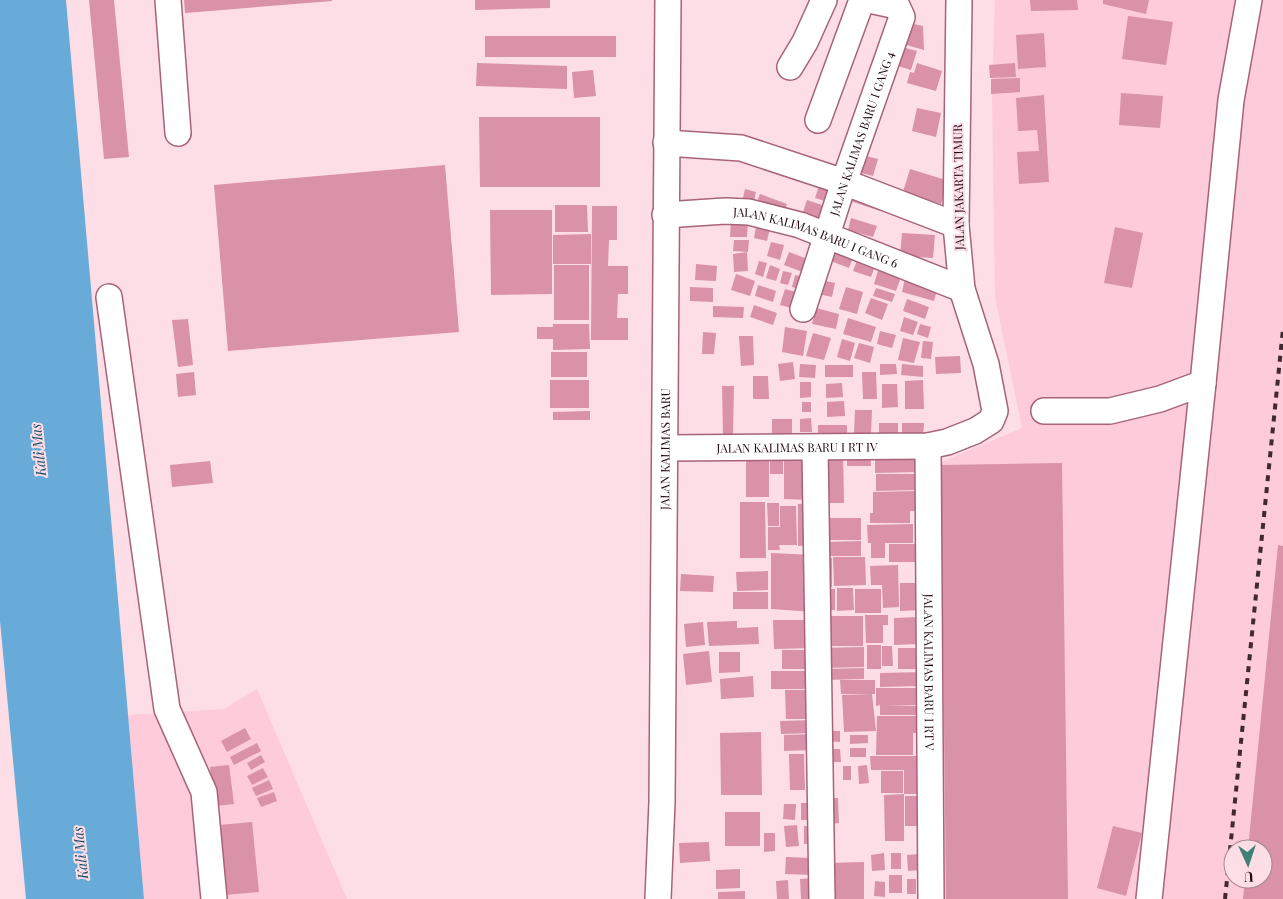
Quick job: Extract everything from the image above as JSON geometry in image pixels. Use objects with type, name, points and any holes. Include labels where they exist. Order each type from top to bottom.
[{"type":"street","points":[[168,0],[178,133]]},
{"type":"street","name":"JALAN KALIMAS BARU","points":[[658,899],[662,802],[668,0]]},
{"type":"street","points":[[790,67],[805,42],[824,0]]},
{"type":"street","points":[[818,120],[862,0]]},
{"type":"street","name":"JALAN KALIMAS BARU I GANG 4","points":[[803,309],[844,182],[902,17],[897,6],[869,0]]},
{"type":"street","name":"JALAN JAKARTA TIMUR","points":[[928,446],[947,442],[975,431],[991,421],[994,411],[986,364],[962,289],[956,225],[959,0]]},
{"type":"street","points":[[1149,899],[1231,100],[1249,0]]},
{"type":"street","points":[[666,144],[741,148],[844,182],[956,225]]},
{"type":"street","name":"JALAN KALIMAS BARU I GANG 6","points":[[665,215],[725,211],[749,212],[800,225],[962,289]]},
{"type":"street","points":[[109,297],[167,709],[204,792],[214,899]]},
{"type":"street","points":[[1044,411],[1110,411],[1160,399],[1203,383]]},
{"type":"street","name":"JALAN KALIMAS BARU I RT IV","points":[[665,448],[928,446]]},
{"type":"street","name":"JALAN KALIMAS BARU I RT V","points":[[928,446],[931,899]]},
{"type":"street","points":[[815,448],[814,486],[822,899]]},
{"type":"shaded area","points":[[995,0],[1283,0],[1283,899],[943,899],[934,465],[1022,428],[995,297],[992,95]]},
{"type":"shaded area","points":[[257,689],[347,899],[144,899],[128,715],[224,709]]},
{"type":"water","name":"Kali Mas","points":[[0,0],[66,0],[144,899],[26,899],[0,621]]},
{"type":"building","points":[[89,0],[114,0],[129,157],[104,159]]},
{"type":"building","points":[[184,0],[332,0],[332,1],[185,13]]},
{"type":"building","points":[[475,0],[550,0],[550,8],[475,10]]},
{"type":"building","points":[[1030,0],[1077,0],[1078,10],[1031,11]]},
{"type":"building","points":[[1103,0],[1149,0],[1146,14],[1103,4]]},
{"type":"building","points":[[1128,16],[1173,22],[1166,65],[1122,59]]},
{"type":"building","points":[[909,23],[923,26],[924,50],[903,44]]},
{"type":"building","points":[[1044,33],[1046,67],[1018,69],[1016,35]]},
{"type":"building","points":[[485,36],[616,36],[616,57],[485,57]]},
{"type":"building","points":[[894,45],[917,51],[911,70],[888,63]]},
{"type":"building","points":[[477,63],[567,66],[567,89],[476,86]]},
{"type":"building","points":[[917,63],[942,71],[936,91],[907,83],[910,72],[914,73]]},
{"type":"building","points":[[1015,63],[1016,77],[990,78],[989,65]]},
{"type":"building","points":[[593,70],[596,96],[574,98],[572,72]]},
{"type":"building","points":[[1020,78],[1020,92],[991,94],[991,79]]},
{"type":"building","points":[[1121,93],[1163,96],[1160,128],[1119,125]]},
{"type":"building","points":[[1044,95],[1049,182],[1019,184],[1017,152],[1039,151],[1037,130],[1018,131],[1016,98]]},
{"type":"building","points":[[917,108],[941,113],[936,137],[912,131]]},
{"type":"building","points":[[479,117],[600,117],[600,187],[480,187]]},
{"type":"building","points":[[858,154],[878,159],[873,176],[853,171]]},
{"type":"building","points":[[445,165],[459,332],[228,351],[214,185]]},
{"type":"building","points":[[910,169],[949,181],[941,204],[903,192]]},
{"type":"building","points":[[820,183],[833,186],[828,202],[815,198]]},
{"type":"building","points":[[745,189],[756,192],[753,205],[742,202]]},
{"type":"building","points":[[850,190],[884,202],[880,211],[847,200]]},
{"type":"building","points":[[760,194],[787,204],[783,215],[756,204]]},
{"type":"building","points":[[807,200],[825,206],[821,221],[802,215]]},
{"type":"building","points":[[555,205],[587,205],[588,232],[555,232]]},
{"type":"building","points":[[592,206],[617,206],[617,240],[609,240],[608,266],[628,266],[628,294],[618,294],[617,318],[628,318],[628,340],[591,340]]},
{"type":"building","points":[[490,210],[552,210],[552,294],[491,295]]},
{"type":"building","points":[[731,218],[748,219],[747,237],[730,237]]},
{"type":"building","points":[[851,218],[877,226],[873,237],[848,230]]},
{"type":"building","points":[[757,221],[771,224],[767,241],[754,238]]},
{"type":"building","points":[[1115,227],[1143,233],[1132,288],[1104,283]]},
{"type":"building","points":[[902,233],[935,235],[933,258],[900,256]]},
{"type":"building","points":[[591,234],[591,264],[553,264],[553,235]]},
{"type":"building","points":[[734,240],[749,240],[748,252],[733,251]]},
{"type":"building","points":[[771,242],[784,245],[780,260],[767,256]]},
{"type":"building","points":[[833,245],[855,253],[849,268],[828,260]]},
{"type":"building","points":[[747,252],[748,271],[734,272],[733,254]]},
{"type":"building","points":[[789,252],[810,260],[805,273],[784,265]]},
{"type":"building","points":[[859,255],[877,261],[871,277],[853,271]]},
{"type":"building","points":[[759,261],[767,263],[763,277],[755,274]]},
{"type":"building","points":[[696,264],[717,266],[716,281],[695,280]]},
{"type":"building","points":[[554,265],[589,265],[589,320],[554,320]]},
{"type":"building","points":[[770,265],[780,269],[776,281],[766,278]]},
{"type":"building","points":[[879,267],[902,274],[896,291],[874,284]]},
{"type":"building","points":[[783,271],[792,273],[788,285],[780,283]]},
{"type":"building","points":[[736,274],[755,281],[750,296],[731,290]]},
{"type":"building","points":[[795,275],[804,277],[800,289],[792,287]]},
{"type":"building","points":[[905,278],[938,286],[934,301],[902,292]]},
{"type":"building","points":[[817,279],[835,283],[832,297],[813,293]]},
{"type":"building","points":[[758,285],[776,291],[773,302],[755,296]]},
{"type":"building","points":[[690,287],[713,288],[713,302],[690,301]]},
{"type":"building","points":[[846,287],[863,292],[857,314],[839,309]]},
{"type":"building","points":[[876,288],[895,294],[892,302],[873,296]]},
{"type":"building","points":[[785,289],[800,293],[795,309],[780,305]]},
{"type":"building","points":[[871,298],[888,304],[882,320],[865,313]]},
{"type":"building","points":[[907,299],[929,307],[925,319],[903,311]]},
{"type":"building","points":[[754,305],[777,313],[773,325],[750,317]]},
{"type":"building","points":[[713,306],[744,307],[743,318],[713,317]]},
{"type":"building","points":[[816,308],[839,314],[836,329],[812,324]]},
{"type":"building","points":[[904,317],[918,322],[913,335],[900,331]]},
{"type":"building","points":[[848,318],[876,327],[871,342],[843,334]]},
{"type":"building","points":[[188,319],[193,365],[178,367],[172,320]]},
{"type":"building","points":[[553,324],[589,324],[590,349],[553,350],[553,339],[537,339],[537,327],[553,327]]},
{"type":"building","points":[[920,324],[931,327],[928,338],[917,334]]},
{"type":"building","points":[[785,327],[807,331],[803,356],[782,352]]},
{"type":"building","points":[[880,331],[896,335],[892,348],[877,344]]},
{"type":"building","points":[[703,332],[716,333],[714,354],[702,354]]},
{"type":"building","points":[[813,333],[831,338],[824,360],[806,356]]},
{"type":"building","points":[[739,336],[753,336],[754,365],[741,366]]},
{"type":"building","points":[[903,338],[920,342],[914,363],[898,360]]},
{"type":"building","points":[[842,339],[855,343],[850,361],[837,357]]},
{"type":"building","points":[[923,341],[933,342],[931,359],[921,358]]},
{"type":"building","points":[[859,343],[874,347],[870,363],[854,358]]},
{"type":"building","points":[[551,352],[587,352],[587,377],[551,377]]},
{"type":"building","points":[[960,356],[961,373],[936,374],[935,357]]},
{"type":"building","points":[[793,362],[795,379],[780,381],[778,364]]},
{"type":"building","points":[[800,364],[816,365],[815,378],[799,377]]},
{"type":"building","points":[[880,364],[896,364],[897,374],[880,375]]},
{"type":"building","points":[[902,364],[923,366],[923,377],[901,375]]},
{"type":"building","points":[[825,365],[853,365],[853,377],[825,377]]},
{"type":"building","points":[[194,372],[196,395],[178,397],[176,374]]},
{"type":"building","points":[[862,372],[876,372],[877,399],[863,399]]},
{"type":"building","points":[[753,376],[768,376],[769,399],[753,399]]},
{"type":"building","points":[[550,380],[589,380],[589,408],[550,408]]},
{"type":"building","points":[[923,380],[924,409],[905,409],[905,381]]},
{"type":"building","points":[[800,382],[811,382],[811,397],[800,398]]},
{"type":"building","points":[[842,383],[843,397],[826,398],[826,384]]},
{"type":"building","points":[[882,384],[897,384],[898,407],[882,408]]},
{"type":"building","points":[[722,386],[734,386],[733,436],[723,436]]},
{"type":"building","points":[[844,401],[845,416],[827,417],[827,402]]},
{"type":"building","points":[[802,402],[811,402],[811,412],[802,412]]},
{"type":"building","points":[[855,410],[872,410],[871,434],[854,434]]},
{"type":"building","points":[[590,411],[590,420],[553,420],[553,412]]},
{"type":"building","points":[[811,418],[812,432],[800,432],[800,419]]},
{"type":"building","points":[[772,419],[792,419],[792,435],[772,436]]},
{"type":"building","points":[[879,423],[898,423],[898,437],[879,437]]},
{"type":"building","points":[[902,423],[924,423],[923,437],[902,437]]},
{"type":"building","points":[[818,425],[847,425],[847,437],[818,436]]},
{"type":"building","points":[[870,448],[871,466],[847,466],[847,449]]},
{"type":"building","points":[[770,449],[783,449],[783,474],[770,474]]},
{"type":"building","points":[[819,450],[843,450],[844,503],[820,503]]},
{"type":"building","points":[[922,450],[922,472],[875,473],[875,451]]},
{"type":"building","points":[[746,451],[769,451],[769,497],[746,497]]},
{"type":"building","points":[[784,451],[812,451],[812,500],[784,499]]},
{"type":"building","points":[[210,461],[213,483],[172,487],[170,465]]},
{"type":"building","points":[[1062,463],[1068,899],[946,899],[941,465]]},
{"type":"building","points":[[876,474],[916,474],[916,490],[876,491]]},
{"type":"building","points":[[917,491],[917,511],[910,511],[910,523],[870,523],[870,513],[873,513],[873,492]]},
{"type":"building","points":[[740,502],[765,502],[766,558],[740,558]]},
{"type":"building","points":[[767,503],[779,503],[779,526],[768,526]]},
{"type":"building","points":[[813,503],[813,545],[798,546],[798,504]]},
{"type":"building","points":[[780,506],[796,506],[797,545],[779,545],[780,550],[768,550],[768,527],[780,527]]},
{"type":"building","points":[[818,518],[861,518],[861,540],[818,540]]},
{"type":"building","points":[[913,524],[913,543],[885,543],[885,558],[871,558],[871,543],[868,543],[867,525]]},
{"type":"building","points":[[861,541],[861,556],[822,556],[822,542]]},
{"type":"building","points":[[889,544],[917,544],[917,562],[889,562]]},
{"type":"building","points":[[1278,545],[1283,546],[1283,899],[1243,899],[1244,889],[1273,889],[1273,839],[1249,839]]},
{"type":"building","points":[[771,553],[814,555],[815,612],[771,609]]},
{"type":"building","points":[[833,557],[865,557],[866,585],[834,586]]},
{"type":"building","points":[[817,558],[832,558],[832,587],[818,587]]},
{"type":"building","points":[[898,565],[899,607],[883,608],[882,585],[871,585],[870,566]]},
{"type":"building","points":[[768,571],[768,590],[737,591],[736,572]]},
{"type":"building","points":[[681,574],[714,576],[713,592],[680,591]]},
{"type":"building","points":[[900,583],[921,583],[921,610],[900,611]]},
{"type":"building","points":[[837,588],[853,588],[854,610],[837,611]]},
{"type":"building","points":[[819,589],[835,589],[835,610],[819,610]]},
{"type":"building","points":[[855,589],[881,589],[881,613],[855,613]]},
{"type":"building","points":[[733,592],[768,592],[768,609],[733,609]]},
{"type":"building","points":[[865,615],[888,615],[888,625],[883,625],[883,643],[866,643]]},
{"type":"building","points":[[827,616],[863,616],[863,646],[827,646]]},
{"type":"building","points":[[919,617],[919,644],[894,645],[894,618]]},
{"type":"building","points":[[773,620],[813,620],[814,648],[774,649]]},
{"type":"building","points":[[737,621],[737,628],[758,627],[759,644],[709,646],[707,622]]},
{"type":"building","points":[[703,622],[705,645],[686,647],[684,624]]},
{"type":"building","points":[[867,645],[881,645],[881,669],[867,669]]},
{"type":"building","points":[[882,646],[892,646],[893,666],[882,666]]},
{"type":"building","points":[[864,647],[864,667],[819,668],[819,648]]},
{"type":"building","points":[[898,648],[925,648],[925,669],[898,669]]},
{"type":"building","points":[[782,650],[815,650],[815,669],[782,669]]},
{"type":"building","points":[[709,651],[712,682],[686,685],[683,654]]},
{"type":"building","points":[[719,652],[740,652],[740,672],[719,673]]},
{"type":"building","points":[[864,668],[864,679],[825,680],[825,669]]},
{"type":"building","points":[[771,671],[812,671],[813,689],[771,689]]},
{"type":"building","points":[[924,672],[924,686],[880,687],[880,673]]},
{"type":"building","points":[[753,676],[754,697],[721,699],[720,679]]},
{"type":"building","points":[[840,680],[875,680],[875,694],[841,694]]},
{"type":"building","points":[[876,688],[924,688],[924,705],[887,705],[918,706],[918,715],[880,715],[880,705],[876,706]]},
{"type":"building","points":[[785,690],[814,690],[815,719],[786,719]]},
{"type":"building","points":[[872,694],[876,731],[844,732],[842,695]]},
{"type":"building","points":[[877,716],[921,716],[921,733],[913,733],[913,755],[876,755]]},
{"type":"building","points":[[815,720],[815,733],[781,734],[780,721]]},
{"type":"building","points":[[245,728],[251,739],[227,752],[221,741]]},
{"type":"building","points":[[823,731],[840,731],[840,742],[824,741]]},
{"type":"building","points":[[761,732],[762,795],[721,795],[720,733]]},
{"type":"building","points":[[814,734],[815,750],[784,751],[784,735]]},
{"type":"building","points":[[850,735],[868,735],[868,743],[850,744]]},
{"type":"building","points":[[257,743],[261,751],[234,765],[230,757]]},
{"type":"building","points":[[850,748],[866,748],[866,757],[850,757]]},
{"type":"building","points":[[824,749],[840,749],[841,762],[824,762]]},
{"type":"building","points":[[789,754],[804,754],[805,790],[790,790]]},
{"type":"building","points":[[261,755],[265,762],[251,770],[247,763]]},
{"type":"building","points":[[870,756],[918,756],[927,794],[904,794],[904,770],[871,770]]},
{"type":"building","points":[[229,765],[234,804],[215,806],[210,767]]},
{"type":"building","points":[[867,765],[869,783],[859,784],[858,766]]},
{"type":"building","points":[[843,766],[851,766],[851,780],[843,780]]},
{"type":"building","points":[[263,768],[268,777],[252,785],[247,776]]},
{"type":"building","points":[[881,771],[903,771],[903,793],[881,793]]},
{"type":"building","points":[[269,780],[273,789],[256,796],[252,788]]},
{"type":"building","points":[[274,792],[277,801],[261,807],[257,798]]},
{"type":"building","points":[[904,794],[904,841],[885,841],[884,795]]},
{"type":"building","points":[[905,796],[927,796],[927,826],[905,826]]},
{"type":"building","points":[[828,798],[838,798],[839,823],[829,824]]},
{"type":"building","points":[[801,803],[815,803],[815,820],[801,820]]},
{"type":"building","points":[[784,804],[796,804],[795,820],[783,819]]},
{"type":"building","points":[[725,812],[760,812],[760,846],[725,846]]},
{"type":"building","points":[[252,822],[259,892],[225,895],[219,825]]},
{"type":"building","points":[[797,825],[799,846],[786,847],[784,826]]},
{"type":"building","points":[[804,826],[818,826],[818,844],[804,844]]},
{"type":"building","points":[[1113,826],[1142,833],[1126,896],[1097,888]]},
{"type":"building","points":[[764,833],[775,833],[775,851],[764,852]]},
{"type":"building","points":[[709,842],[710,861],[680,863],[679,843]]},
{"type":"building","points":[[884,853],[885,870],[872,871],[871,855]]},
{"type":"building","points":[[891,853],[901,853],[901,869],[891,869]]},
{"type":"building","points":[[920,854],[921,870],[908,871],[907,855]]},
{"type":"building","points":[[786,857],[813,858],[812,875],[785,874]]},
{"type":"building","points":[[864,862],[864,899],[830,899],[829,863]]},
{"type":"building","points":[[740,869],[740,888],[716,889],[716,870]]},
{"type":"building","points":[[889,875],[902,875],[902,893],[889,893]]},
{"type":"building","points":[[815,878],[816,899],[801,899],[800,879]]},
{"type":"building","points":[[907,879],[916,879],[916,894],[907,894]]},
{"type":"building","points":[[788,880],[789,899],[777,899],[776,881]]},
{"type":"building","points":[[875,881],[885,882],[885,897],[874,896]]},
{"type":"building","points":[[745,891],[745,899],[718,899],[718,892]]},
{"type":"railway","points":[[1225,899],[1283,329]]}]
